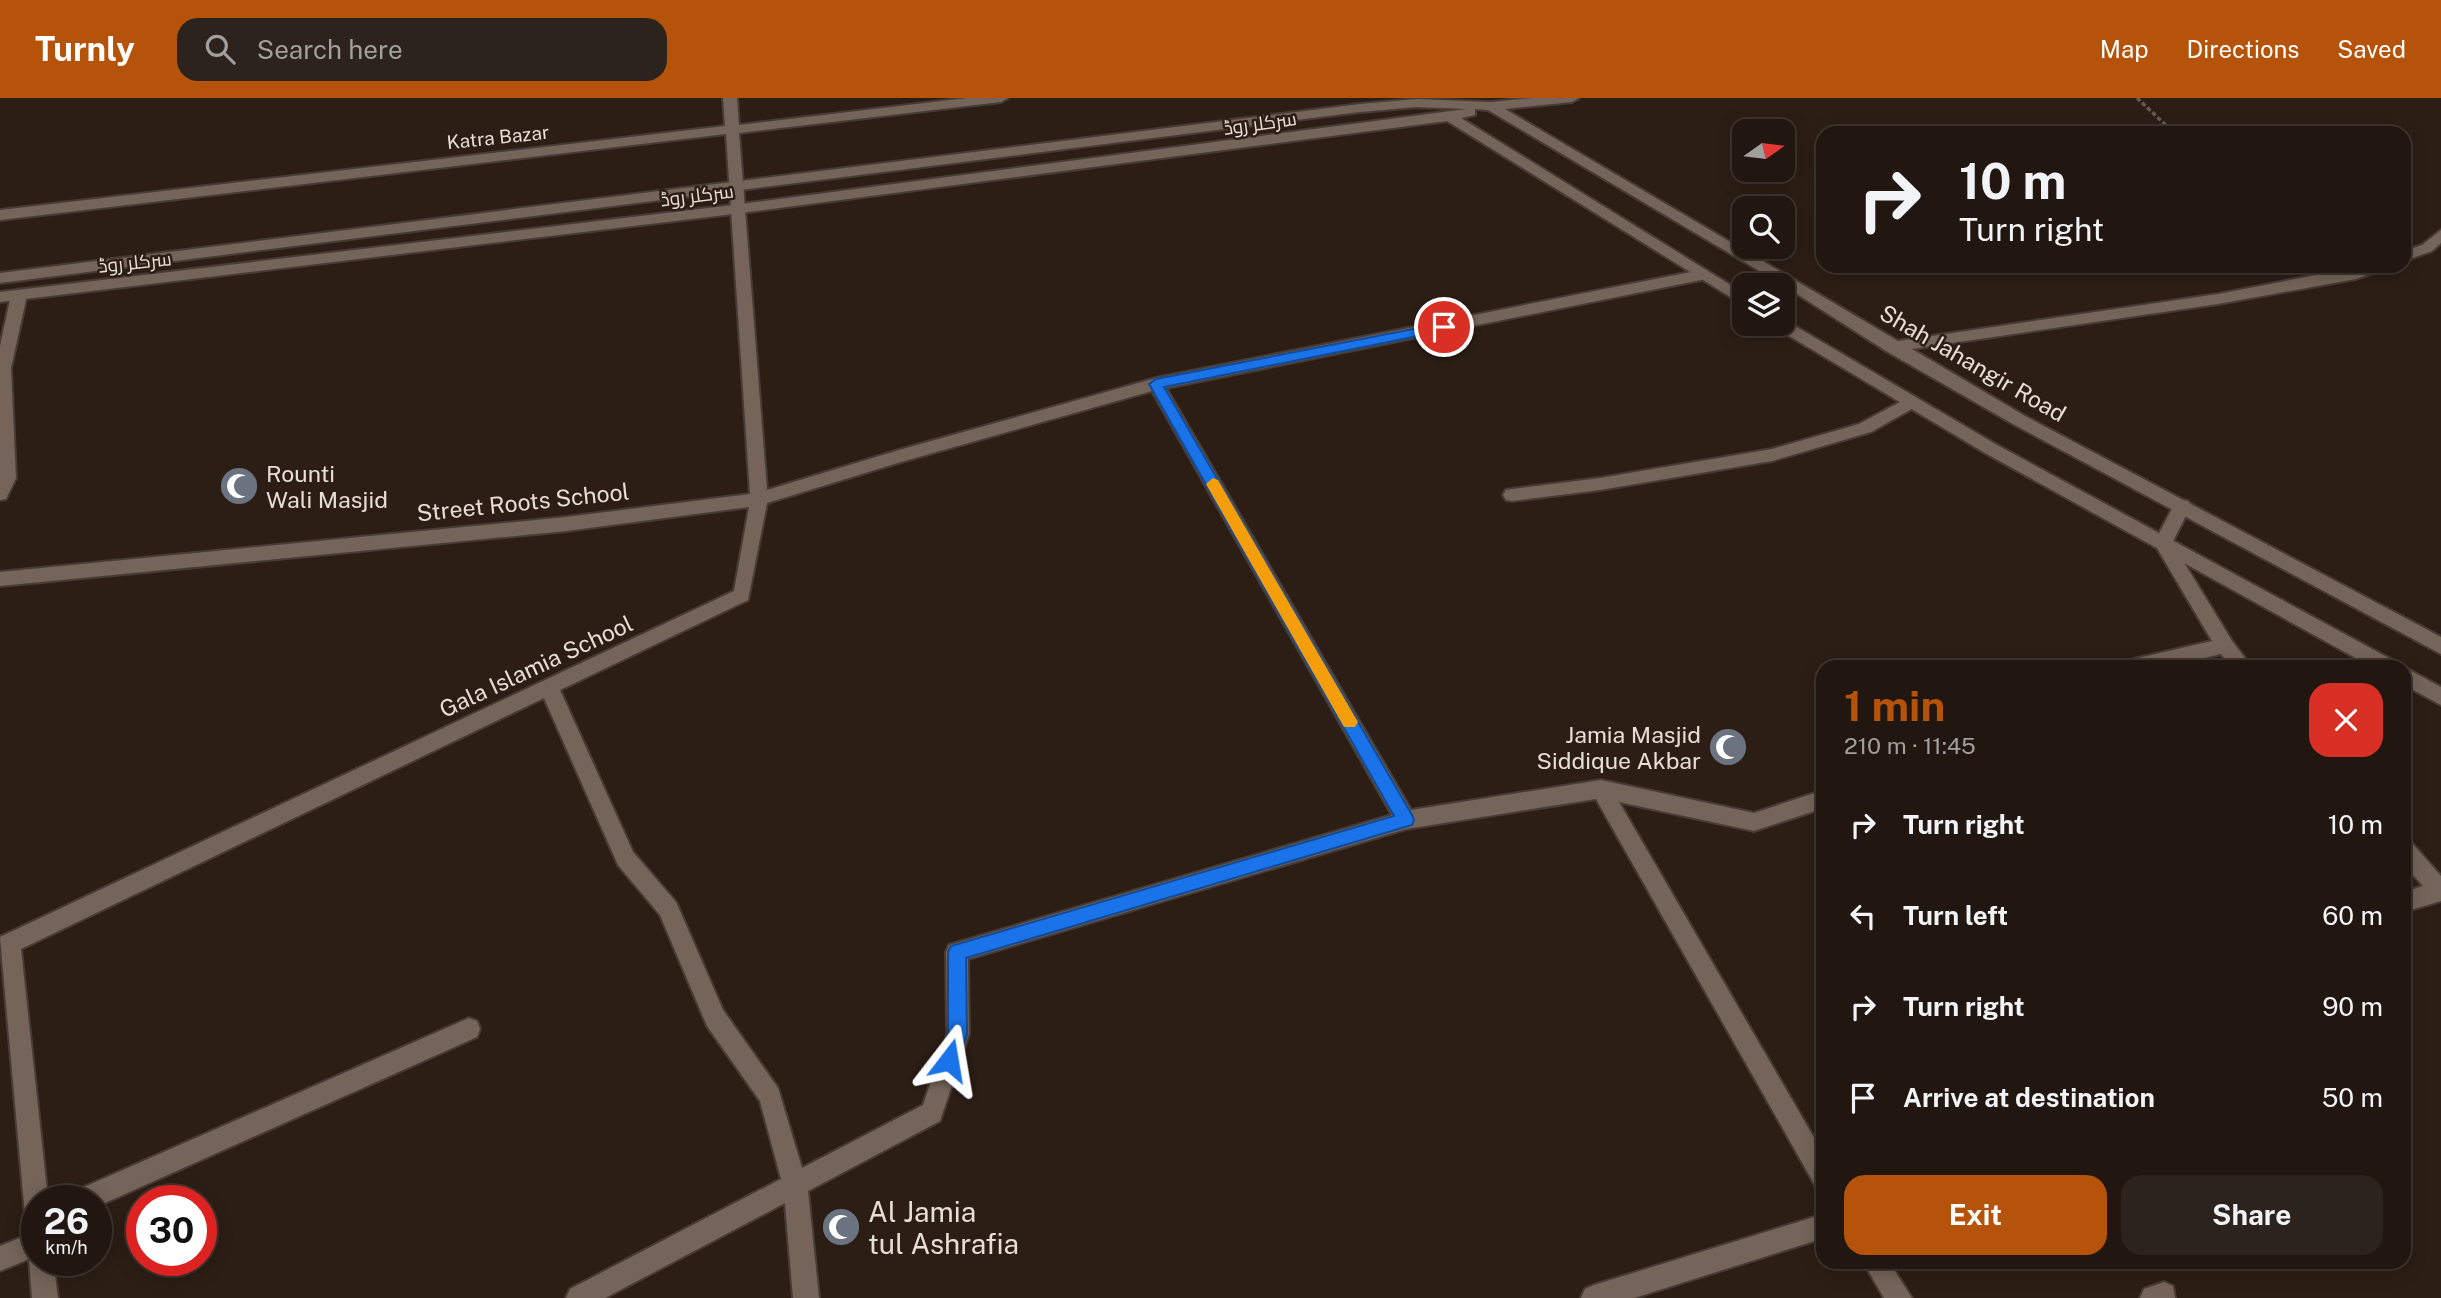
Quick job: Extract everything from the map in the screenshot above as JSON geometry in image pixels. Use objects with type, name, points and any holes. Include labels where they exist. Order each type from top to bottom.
[{"type":"street","name":"Gala Islamia School","points":[[5,946],[743,595],[759,499],[730,98]]},
{"type":"street","name":"Katra Bazar","points":[[0,215],[1001,98]]},
{"type":"street","points":[[1491,106],[1572,98]]},
{"type":"street","name":"سرکلر روڈ","points":[[0,278],[1415,101],[1491,106]]},
{"type":"street","name":"سرکلر روڈ","points":[[0,297],[736,210],[1449,117],[1491,106]]},
{"type":"street","name":"Shah Jahangir Road","points":[[1491,106],[2019,419],[2441,646]]},
{"type":"street","points":[[1449,117],[1732,293]]},
{"type":"street","points":[[2411,254],[2427,248],[2441,235]]},
{"type":"street","points":[[1892,346],[2218,299],[2359,273]]},
{"type":"street","name":"Street Roots School","points":[[0,579],[566,524],[759,499],[899,456],[1156,384],[1701,275]]},
{"type":"street","points":[[0,494],[7,478],[3,368],[19,295]]},
{"type":"street","points":[[1795,332],[1911,401],[2376,660]]},
{"type":"street","points":[[1156,384],[1406,820]]},
{"type":"street","points":[[1512,495],[1600,484],[1772,455],[1865,428],[1911,401]]},
{"type":"street","points":[[2163,543],[2182,506]]},
{"type":"street","points":[[2163,543],[2225,646],[2237,660]]},
{"type":"street","points":[[2164,660],[2225,646]]},
{"type":"street","points":[[2411,680],[2441,697]]},
{"type":"street","points":[[549,687],[625,858],[668,909],[715,1018],[770,1096],[795,1185],[806,1298]]},
{"type":"street","points":[[1601,789],[1816,1166]]},
{"type":"street","points":[[579,1298],[932,1113],[958,1034],[957,952],[1406,820],[1601,789],[1754,822],[1816,802]]},
{"type":"street","points":[[2411,857],[2441,890],[2411,900]]},
{"type":"street","points":[[5,946],[33,1185]]},
{"type":"street","points":[[112,1188],[469,1029]]},
{"type":"street","points":[[1607,1296],[1816,1229]]},
{"type":"street","points":[[0,1259],[21,1250]]},
{"type":"street","points":[[1880,1269],[1899,1298]]},
{"type":"street","points":[[43,1276],[45,1298]]},
{"type":"path","points":[[2137,98],[2167,126]]},
{"type":"slow traffic","points":[[1213,484],[1350,722]]},
{"type":"place","name":"Rounti Wali Masjid","points":[[239,486]]},
{"type":"place","name":"Jamia Masjid Siddique Akbar","points":[[1728,747]]},
{"type":"place","name":"Al Jamia tul Ashrafia","points":[[841,1227]]},
{"type":"route","points":[[949,1060],[958,1034],[957,952],[1406,820],[1156,384],[1444,327]]}]
